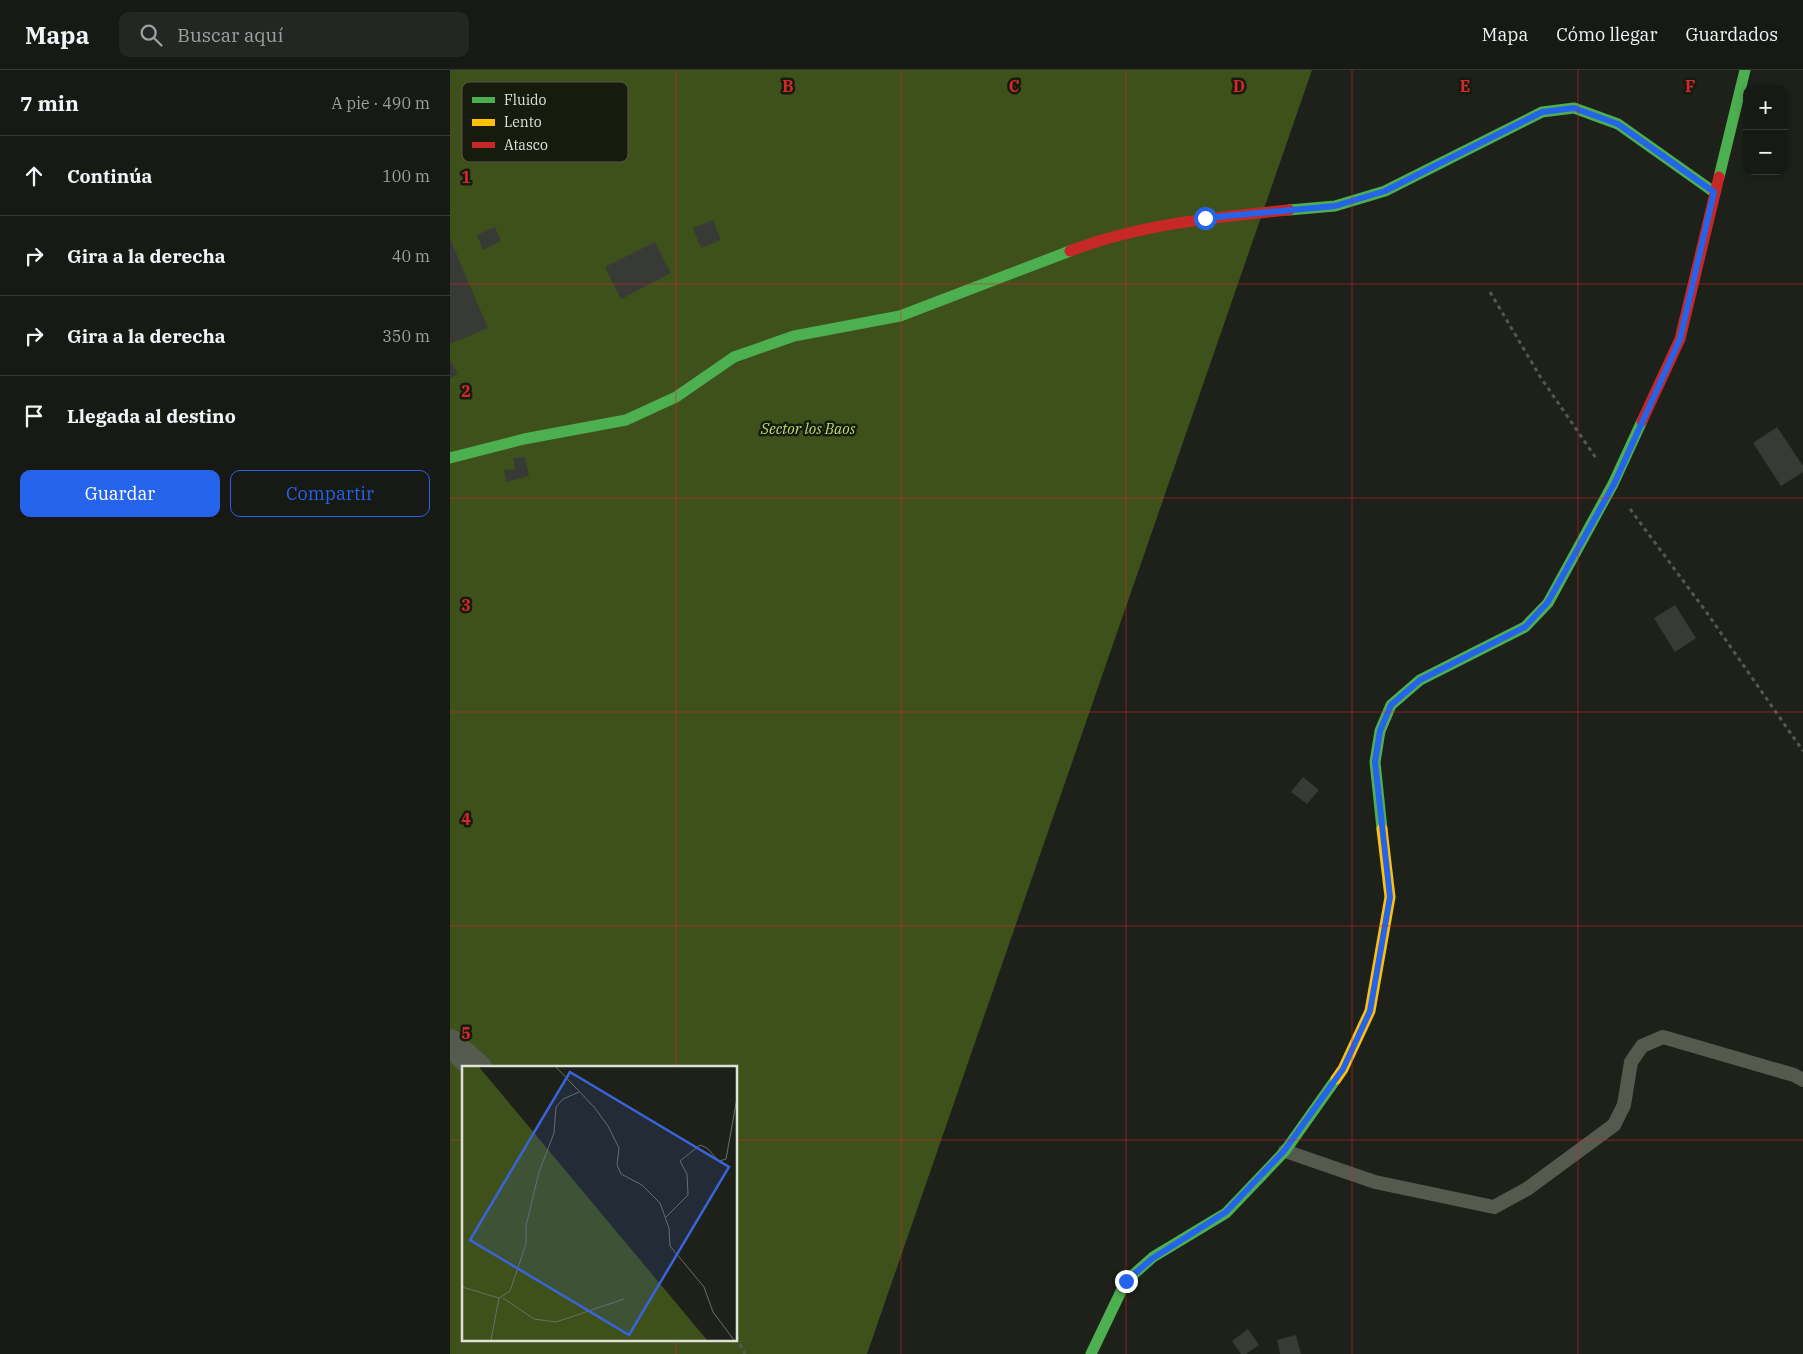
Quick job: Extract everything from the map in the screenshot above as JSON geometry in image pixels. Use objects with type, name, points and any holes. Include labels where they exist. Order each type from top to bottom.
[{"type":"street","points":[[1091,1354],[1126,1281],[1153,1258],[1226,1212],[1284,1151],[1343,1069],[1370,1011],[1390,897],[1375,762],[1380,731],[1391,705],[1420,680],[1525,627],[1548,602],[1614,484],[1680,339],[1745,70]]},
{"type":"street","points":[[450,458],[524,439],[626,420],[676,398],[734,357],[794,336],[900,316],[1096,241],[1205,218],[1335,206],[1385,191],[1542,112],[1574,108],[1618,124],[1714,192]]},
{"type":"street","points":[[450,1043],[476,1066]]},
{"type":"lane","points":[[1284,1151],[1375,1182],[1494,1207],[1527,1189],[1614,1125],[1624,1105],[1631,1062],[1642,1046],[1663,1037],[1794,1075],[1803,1080]]},
{"type":"path","points":[[1490,292],[1541,378],[1642,527],[1707,613],[1803,751]]},
{"type":"path","points":[[738,1340],[744,1354]]},
{"type":"green space","name":"Sector los Baos","points":[[450,70],[1312,70],[867,1354],[450,1354]]},
{"type":"building","points":[[713,220],[721,240],[701,248],[693,228]]},
{"type":"building","points":[[495,227],[501,241],[483,250],[477,235]]},
{"type":"building","points":[[450,239],[488,328],[450,344]]},
{"type":"building","points":[[655,242],[671,273],[621,299],[605,267]]},
{"type":"building","points":[[450,360],[458,374],[450,378]]},
{"type":"building","points":[[1777,427],[1803,466],[1803,472],[1781,486],[1753,443]]},
{"type":"building","points":[[525,457],[529,476],[506,482],[504,470],[515,469],[513,458]]},
{"type":"building","points":[[1675,605],[1696,638],[1675,652],[1654,618]]},
{"type":"building","points":[[1303,777],[1319,790],[1307,804],[1291,792]]},
{"type":"building","points":[[1248,1329],[1259,1345],[1246,1354],[1241,1354],[1232,1341]]},
{"type":"building","points":[[1296,1335],[1301,1354],[1280,1354],[1277,1340]]},
{"type":"traffic: fast","points":[[1719,177],[1745,70]]},
{"type":"traffic: fast","points":[[1289,210],[1335,206],[1385,191],[1542,112],[1574,108],[1618,124],[1714,192]]},
{"type":"traffic: fast","points":[[450,458],[524,439],[626,420],[676,397],[734,357],[794,336],[900,316],[1070,251]]},
{"type":"traffic: fast","points":[[1382,829],[1375,762],[1380,731],[1391,705],[1420,680],[1525,627],[1548,603],[1613,484],[1642,421]]},
{"type":"traffic: fast","points":[[1091,1354],[1126,1281],[1153,1257],[1226,1213],[1285,1151],[1336,1079]]},
{"type":"traffic: slow","points":[[1336,1079],[1343,1069],[1370,1011],[1390,897],[1382,829]]},
{"type":"traffic: jam","points":[[1642,421],[1680,339],[1719,177]]},
{"type":"traffic: jam","points":[[1070,251],[1123,234],[1151,228],[1206,219],[1289,210]]},
{"type":"route","points":[[1126,1281],[1153,1258],[1226,1212],[1284,1151],[1343,1069],[1370,1011],[1390,897],[1375,762],[1380,731],[1391,705],[1420,680],[1525,627],[1548,602],[1614,484],[1627,451],[1680,339],[1714,192],[1618,124],[1574,108],[1542,112],[1385,191],[1335,206],[1205,218]]}]
